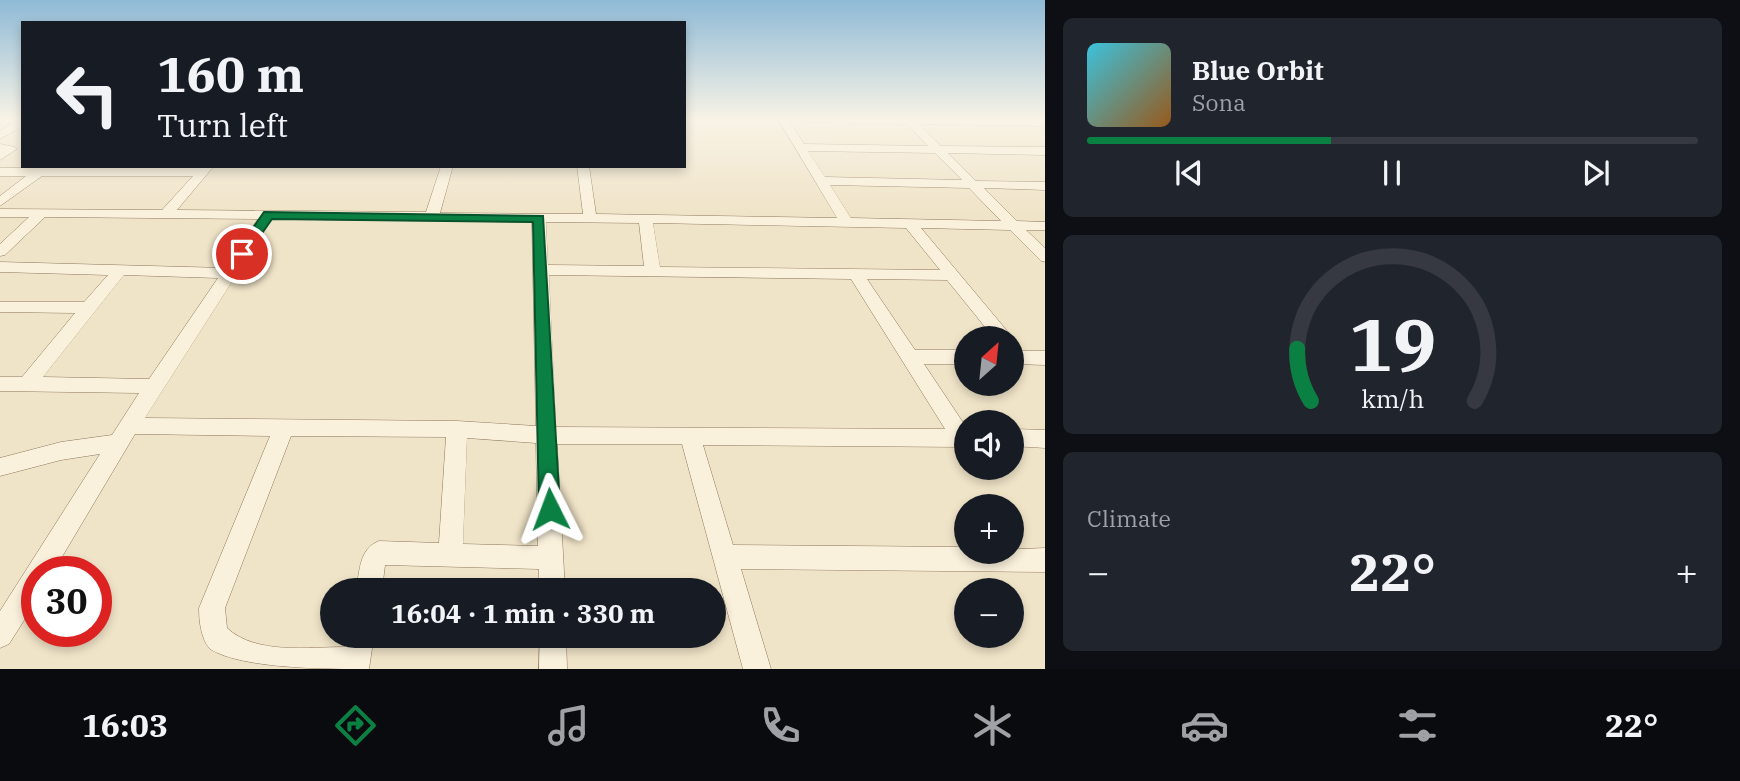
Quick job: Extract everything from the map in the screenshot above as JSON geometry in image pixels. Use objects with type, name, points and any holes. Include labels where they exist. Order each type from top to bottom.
[{"type":"street","points":[[801,150],[846,222]]},
{"type":"street","points":[[912,150],[1045,151]]},
{"type":"street","points":[[939,151],[1045,258]]},
{"type":"street","points":[[432,217],[446,168]]},
{"type":"street","points":[[583,168],[590,218]]},
{"type":"street","points":[[0,172],[42,169],[206,169]]},
{"type":"street","points":[[0,202],[42,169]]},
{"type":"street","points":[[167,213],[206,169]]},
{"type":"street","points":[[821,181],[1045,186]]},
{"type":"street","points":[[0,213],[590,218],[1045,226]]},
{"type":"street","points":[[0,252],[42,213]]},
{"type":"street","points":[[49,556],[154,386],[268,215]]},
{"type":"street","points":[[539,218],[552,578]]},
{"type":"street","points":[[645,219],[653,272]]},
{"type":"street","points":[[910,223],[994,326]]},
{"type":"street","points":[[0,267],[228,273]]},
{"type":"street","points":[[27,384],[120,270]]},
{"type":"street","points":[[541,270],[953,275]]},
{"type":"street","points":[[857,275],[954,422]]},
{"type":"street","points":[[0,307],[90,308]]},
{"type":"street","points":[[1024,355],[1045,358]]},
{"type":"street","points":[[912,357],[954,357]]},
{"type":"street","points":[[0,384],[154,386]]},
{"type":"street","points":[[0,467],[124,435],[284,427],[457,429],[546,435],[954,438]]},
{"type":"street","points":[[284,427],[212,608],[213,622],[219,639],[243,653],[275,659],[358,655]]},
{"type":"street","points":[[450,555],[457,429]]},
{"type":"street","points":[[690,436],[757,669]]},
{"type":"street","points":[[1024,438],[1045,439]]},
{"type":"street","points":[[371,578],[374,558],[379,553],[552,558]]},
{"type":"street","points":[[725,557],[1045,560]]},
{"type":"street","points":[[0,635],[21,601]]},
{"type":"street","points":[[553,648],[553,669]]},
{"type":"route","points":[[242,254],[268,215],[539,218],[550,509]]}]
